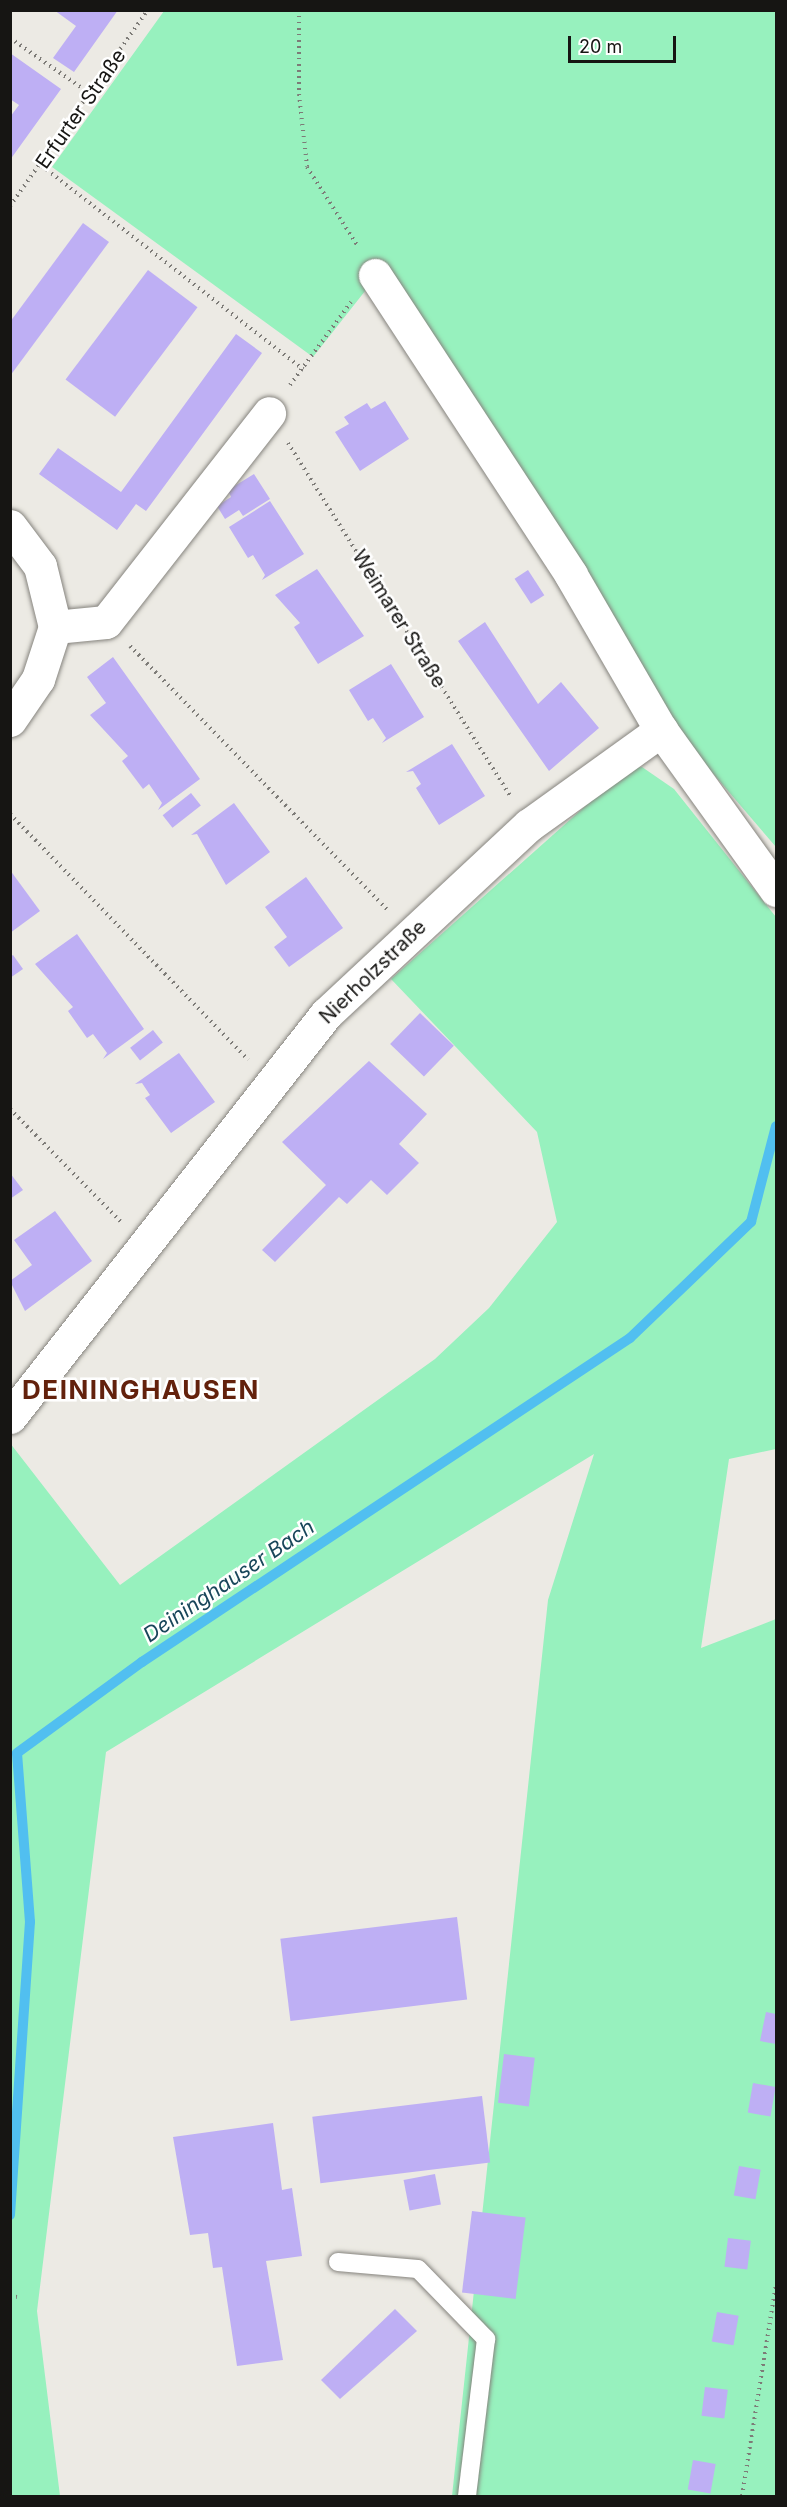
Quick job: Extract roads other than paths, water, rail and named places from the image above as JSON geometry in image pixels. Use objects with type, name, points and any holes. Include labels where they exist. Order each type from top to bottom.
[{"type":"street","points":[[375,275],[572,575],[661,730],[777,890]]},
{"type":"street","points":[[54,627],[106,622],[269,413]]},
{"type":"street","points":[[10,526],[40,566],[54,627],[38,679],[10,720]]},
{"type":"street","name":"Nierholzstraße","points":[[10,1417],[326,1014],[529,825],[661,730]]},
{"type":"lane","points":[[338,2262],[418,2269],[486,2339],[467,2496]]},
{"type":"waterway","name":"Deininghauser Bach","points":[[10,2215],[30,1922],[17,1753],[142,1662],[630,1338],[751,1222],[776,1126]]},
{"type":"district","name":"DEININGHAUSEN","points":[[141,1390]]}]
